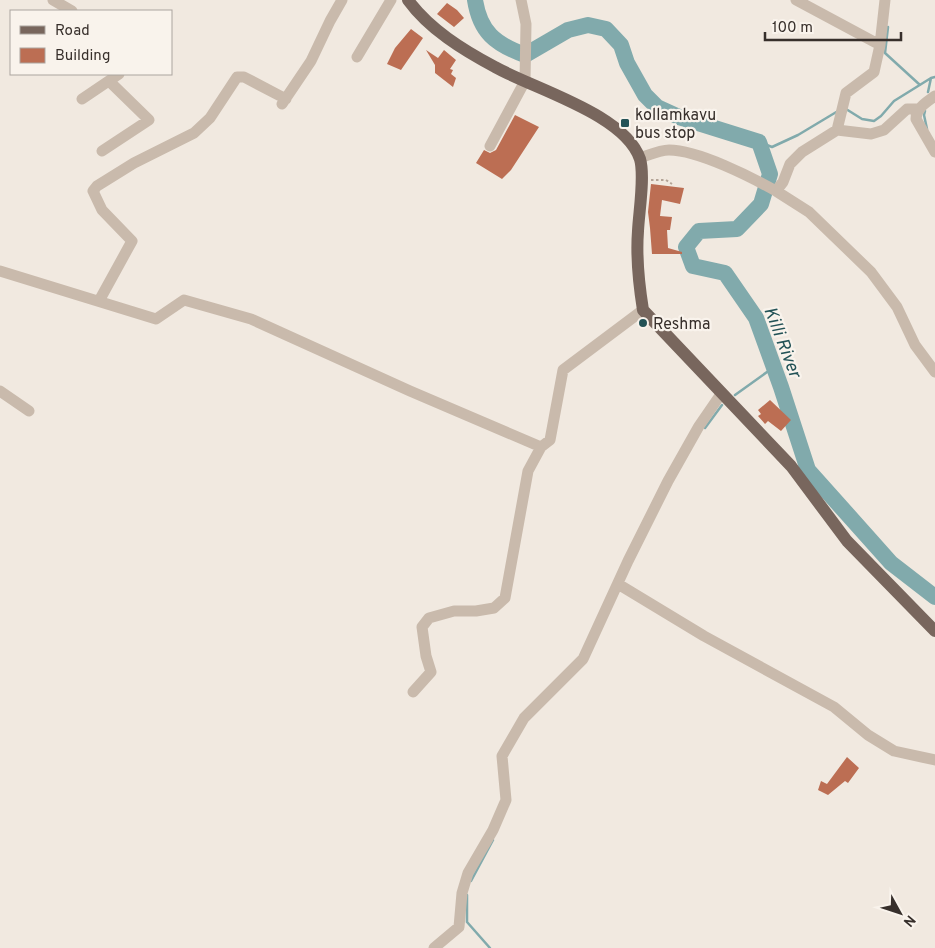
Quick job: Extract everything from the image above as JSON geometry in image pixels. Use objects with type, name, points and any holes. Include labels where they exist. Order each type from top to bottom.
[{"type":"main road","points":[[408,0],[421,17],[444,35],[495,67],[578,106],[616,128],[635,148],[642,167],[637,233],[640,292],[643,310],[791,466],[847,541],[935,631]]},
{"type":"street","points":[[53,0],[70,10]]},
{"type":"street","points":[[99,302],[132,241],[102,210],[93,191],[97,186],[134,163],[194,133],[210,118],[237,77],[244,77],[284,102],[310,61],[342,0]]},
{"type":"street","points":[[356,57],[391,0]]},
{"type":"street","points":[[490,146],[525,81],[526,24],[521,0]]},
{"type":"street","points":[[796,0],[880,45]]},
{"type":"street","points":[[837,130],[846,94],[874,72],[880,45],[885,0]]},
{"type":"street","points":[[82,99],[118,75]]},
{"type":"street","points":[[102,151],[149,120],[109,81]]},
{"type":"street","points":[[776,191],[783,182],[790,164],[802,152],[837,130],[871,134],[884,130],[907,109],[918,109],[935,96]]},
{"type":"street","points":[[918,109],[916,119],[935,152]]},
{"type":"street","points":[[640,158],[667,149],[686,151],[740,172],[776,191],[809,212],[871,272],[897,306],[915,345],[935,372]]},
{"type":"street","points":[[0,271],[156,319],[184,300],[251,319],[410,391],[541,447]]},
{"type":"street","points":[[413,692],[431,672],[426,656],[422,627],[429,618],[454,611],[476,611],[494,608],[505,598],[528,471],[541,447],[550,440],[563,370],[643,310]]},
{"type":"street","points":[[0,390],[28,411]]},
{"type":"street","points":[[436,948],[459,927],[462,894],[468,873],[493,830],[506,800],[502,756],[524,718],[583,659],[668,481],[699,426],[722,394]]},
{"type":"street","points":[[618,584],[704,636],[834,707],[868,734],[894,751],[935,760]]},
{"type":"path","points":[[641,179],[666,180],[672,184]]},
{"type":"building","points":[[447,3],[464,18],[454,27],[437,14]]},
{"type":"building","points":[[411,29],[423,38],[401,70],[387,64],[395,48]]},
{"type":"building","points":[[426,50],[438,58],[444,50],[456,60],[450,69],[453,70],[451,74],[456,78],[453,87],[435,73],[435,65]]},
{"type":"building","points":[[515,115],[539,127],[511,170],[502,179],[476,163],[484,150],[490,153],[496,150]]},
{"type":"building","points":[[651,184],[684,188],[680,204],[662,200],[660,216],[672,217],[670,230],[667,230],[668,248],[682,252],[682,254],[652,254],[648,212]]},
{"type":"building","points":[[770,400],[791,420],[781,431],[768,421],[765,424],[758,416],[761,414],[758,410]]},
{"type":"building","points":[[847,757],[859,768],[848,783],[845,781],[828,795],[818,790],[821,781],[827,784]]},
{"type":"waterway","name":"Killi River","points":[[475,0],[477,11],[485,29],[497,41],[525,55],[568,30],[588,25],[606,29],[621,45],[627,63],[645,95],[657,107],[679,117],[759,142],[770,174],[761,204],[737,229],[699,231],[686,247],[693,266],[725,273],[756,318],[808,470],[891,563],[935,597]]},
{"type":"waterway","points":[[888,27],[885,53],[920,85]]},
{"type":"waterway","points":[[846,109],[862,119],[874,121],[894,101],[935,77]]},
{"type":"waterway","points":[[928,92],[931,78]]},
{"type":"waterway","points":[[759,142],[772,147],[798,135],[838,111]]},
{"type":"waterway","points":[[925,111],[927,129]]},
{"type":"waterway","points":[[735,395],[774,367]]},
{"type":"waterway","points":[[705,428],[722,405]]},
{"type":"waterway","points":[[471,881],[493,840]]},
{"type":"waterway","points":[[467,895],[467,922],[490,948]]},
{"type":"place","name":"kollamkavu bus stop","points":[[625,123]]},
{"type":"place","name":"Reshma","points":[[643,323]]}]
